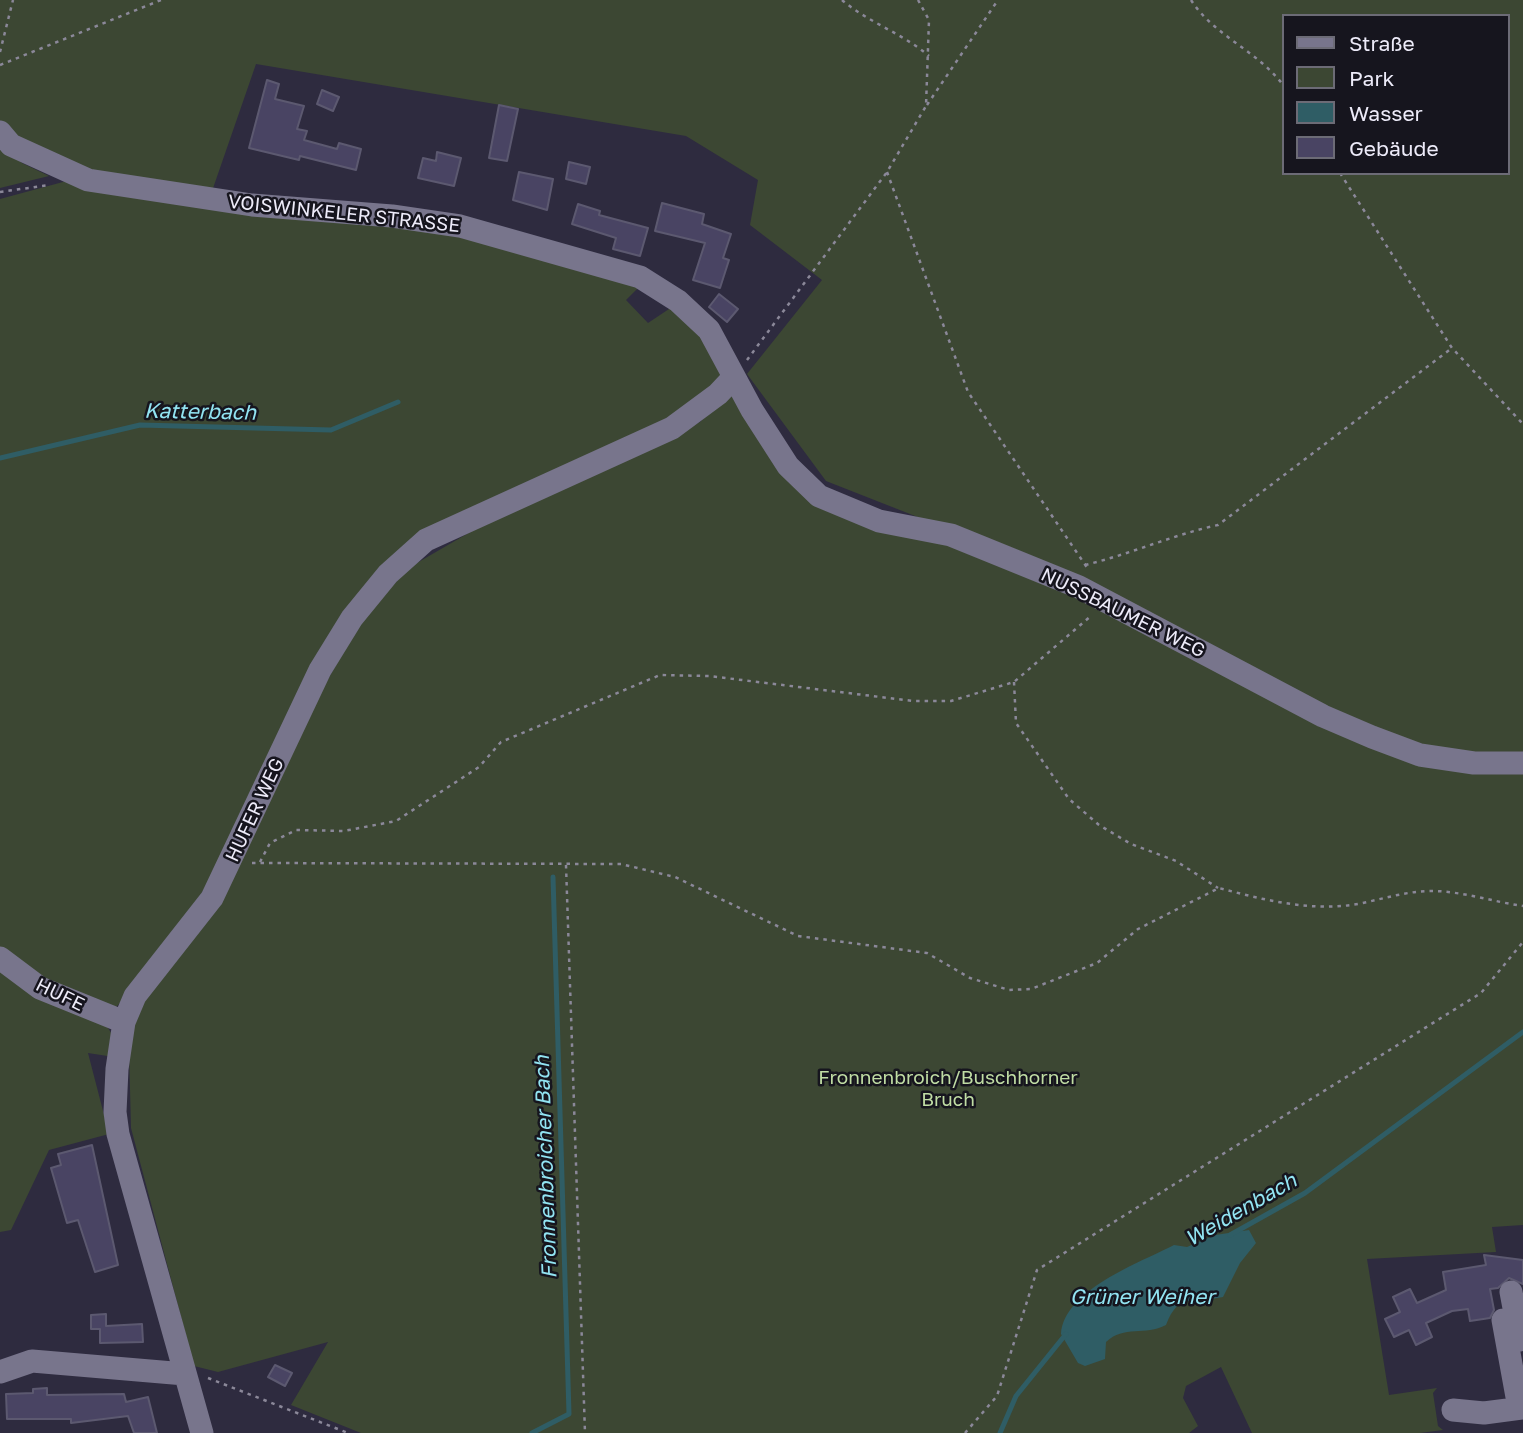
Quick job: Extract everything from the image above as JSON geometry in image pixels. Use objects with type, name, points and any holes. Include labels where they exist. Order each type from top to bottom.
[{"type":"street","name":"VOISWINKELER STRASSE","points":[[0,132],[11,145],[89,180],[252,205],[392,216],[460,226],[640,277],[678,301],[709,330],[734,377]]},
{"type":"street","name":"NUSSBAUMER WEG","points":[[734,377],[788,466],[819,496],[878,521],[951,535],[1108,602],[1323,716],[1372,737],[1420,755],[1474,763],[1523,763]]},
{"type":"street","name":"HUFER WEG","points":[[202,1433],[118,1134],[115,1112],[124,1022],[135,996],[198,918],[228,866],[320,670],[352,618],[388,574],[426,540],[672,428],[718,394],[734,377]]},
{"type":"street","name":"HUFE","points":[[0,958],[40,988],[124,1022]]},
{"type":"street","points":[[1511,1292],[1523,1358]]},
{"type":"street","points":[[1453,1410],[1484,1413],[1521,1408],[1503,1320]]},
{"type":"street","points":[[0,1372],[32,1361],[185,1374]]},
{"type":"path","points":[[0,52],[13,0]]},
{"type":"path","points":[[0,65],[161,0]]},
{"type":"path","points":[[842,0],[864,19],[911,41],[929,56]]},
{"type":"path","points":[[918,0],[929,20],[926,106]]},
{"type":"path","points":[[734,377],[887,172],[926,106],[998,0]]},
{"type":"path","points":[[1191,0],[1206,22],[1234,40],[1282,84]]},
{"type":"path","points":[[887,172],[968,392],[1091,575]]},
{"type":"path","points":[[1341,175],[1452,348],[1523,424]]},
{"type":"path","points":[[0,192],[51,185]]},
{"type":"path","points":[[1086,565],[1138,552],[1170,536],[1218,525],[1452,348]]},
{"type":"path","points":[[260,862],[270,843],[296,830],[344,831],[396,821],[479,767],[501,742],[660,675],[709,676],[914,701],[951,701],[1014,682],[1108,602]]},
{"type":"path","points":[[1014,682],[1016,723],[1069,799],[1099,825],[1131,844],[1176,861],[1219,888],[1270,902],[1329,906],[1359,904],[1406,892],[1436,891],[1523,906]]},
{"type":"path","points":[[228,866],[260,862],[621,864],[675,877],[798,936],[927,953],[970,978],[1009,990],[1031,989],[1097,963],[1138,929],[1219,888]]},
{"type":"path","points":[[566,864],[584,1433]]},
{"type":"path","points":[[965,1433],[997,1396],[1037,1270],[1481,993],[1523,942]]},
{"type":"path","points":[[185,1374],[202,1376],[348,1433]]},
{"type":"green space","name":"Fronnenbroich/Buschhorner Bruch","points":[[0,0],[1523,0],[1523,1225],[1492,1227],[1496,1252],[1367,1259],[1389,1395],[1437,1388],[1433,1393],[1438,1426],[1443,1430],[1420,1433],[1252,1433],[1221,1367],[1186,1386],[1183,1398],[1198,1426],[1189,1433],[361,1433],[291,1405],[328,1342],[218,1372],[194,1366],[131,1128],[129,1050],[136,1006],[362,618],[410,567],[491,520],[700,422],[740,382],[818,489],[1078,580],[826,481],[747,374],[822,280],[750,225],[758,180],[686,136],[256,64],[211,194],[76,171],[43,157],[0,124]]},
{"type":"green space","points":[[0,146],[22,163],[49,176],[0,188]]},
{"type":"green space","points":[[74,179],[465,229],[638,288],[626,300],[648,323],[675,305],[735,373],[693,408],[397,557],[211,886],[120,1003],[114,1009],[101,1010],[0,952],[0,199]]},
{"type":"green space","points":[[0,964],[105,1023],[113,1036],[114,1057],[88,1053],[109,1134],[49,1150],[11,1230],[0,1232]]},
{"type":"water","name":"Grüner Weiher","points":[[1249,1230],[1256,1243],[1240,1263],[1223,1297],[1182,1303],[1176,1307],[1166,1325],[1113,1337],[1106,1342],[1105,1359],[1085,1366],[1078,1363],[1061,1334],[1065,1318],[1089,1291],[1124,1269],[1174,1245],[1187,1247],[1215,1235]]},
{"type":"building","points":[[267,80],[279,84],[275,99],[304,106],[297,129],[307,131],[304,140],[337,149],[339,143],[361,149],[356,170],[300,156],[299,160],[249,148]]},
{"type":"building","points":[[322,90],[339,97],[333,111],[317,104]]},
{"type":"building","points":[[499,105],[518,109],[507,161],[489,158]]},
{"type":"building","points":[[437,152],[461,158],[454,186],[418,178],[423,158],[436,161]]},
{"type":"building","points":[[569,162],[590,167],[586,184],[566,179]]},
{"type":"building","points":[[519,172],[553,179],[547,210],[513,200]]},
{"type":"building","points":[[662,203],[704,214],[702,224],[731,234],[723,258],[729,260],[720,288],[693,280],[705,243],[655,231]]},
{"type":"building","points":[[578,204],[600,211],[599,215],[648,228],[640,256],[613,249],[616,238],[572,224]]},
{"type":"building","points":[[719,294],[738,309],[727,322],[709,307]]},
{"type":"building","points":[[92,1145],[118,1265],[95,1272],[78,1220],[67,1223],[51,1168],[61,1165],[58,1154]]},
{"type":"building","points":[[1484,1255],[1523,1260],[1523,1284],[1509,1278],[1498,1288],[1490,1289],[1494,1310],[1490,1318],[1470,1321],[1468,1309],[1452,1311],[1426,1323],[1432,1337],[1416,1345],[1409,1330],[1394,1337],[1385,1319],[1400,1312],[1393,1297],[1410,1289],[1417,1303],[1446,1290],[1443,1272],[1486,1265]]},
{"type":"building","points":[[106,1314],[106,1326],[142,1324],[143,1342],[100,1343],[100,1329],[91,1329],[91,1315]]},
{"type":"building","points":[[275,1365],[292,1373],[285,1386],[268,1377]]},
{"type":"building","points":[[47,1388],[47,1395],[124,1394],[126,1402],[148,1397],[157,1433],[134,1433],[128,1416],[71,1423],[71,1419],[7,1419],[6,1394],[33,1393],[33,1389]]},
{"type":"waterway","name":"Katterbach","points":[[0,458],[140,425],[331,430],[398,402]]},
{"type":"waterway","name":"Fronnenbroicher Bach","points":[[532,1433],[569,1414],[553,877]]},
{"type":"waterway","name":"Weidenbach","points":[[1230,1235],[1305,1193],[1523,1032]]},
{"type":"waterway","name":"Weidenbach","points":[[1000,1433],[1016,1396],[1066,1334]]}]
